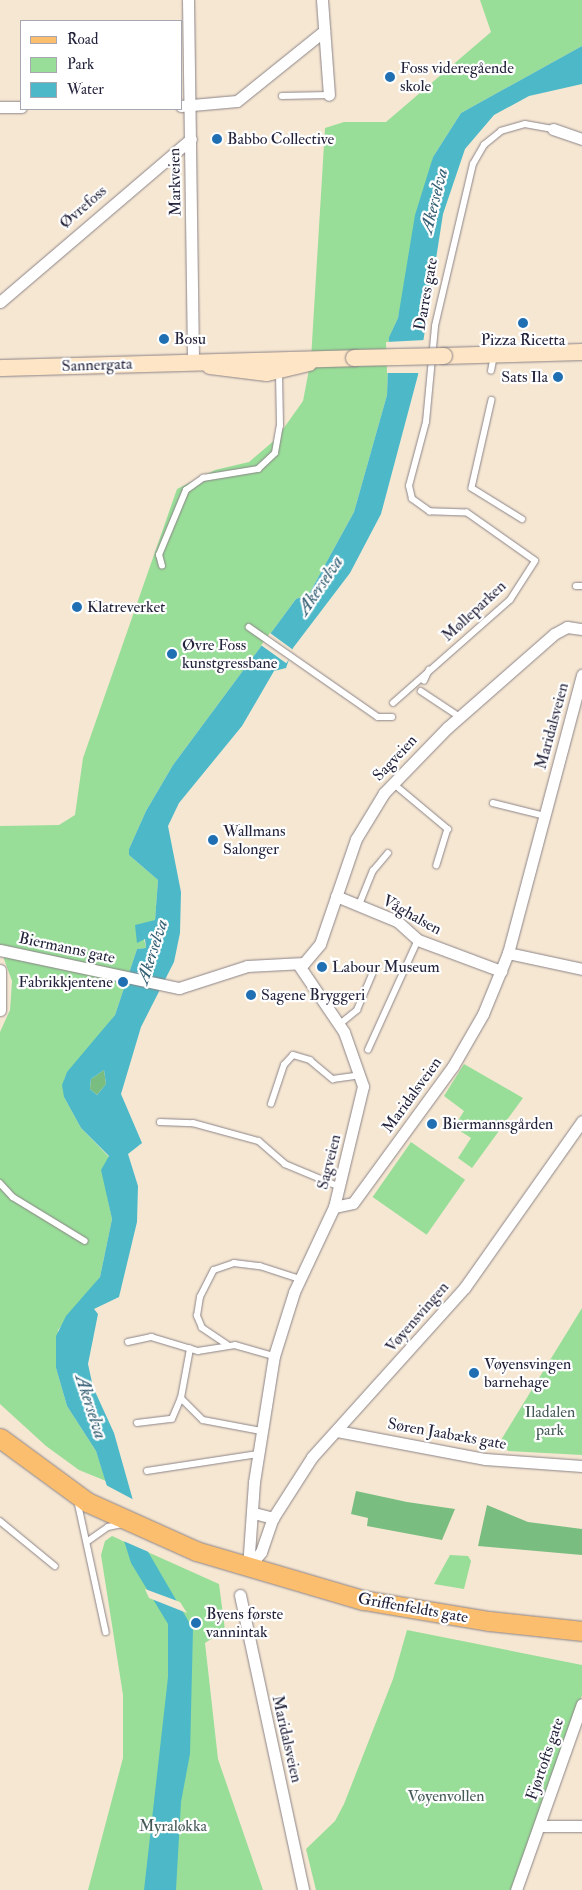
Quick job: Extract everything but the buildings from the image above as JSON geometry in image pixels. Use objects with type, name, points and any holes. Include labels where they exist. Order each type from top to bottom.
[{"type":"main road","name":"Griffenfeldts gate","points":[[0,1438],[105,1519],[127,1524],[163,1540],[248,1568],[409,1608],[582,1630]]},
{"type":"street","name":"Markveien","points":[[188,0],[186,106],[191,139],[194,363]]},
{"type":"street","points":[[322,0],[329,95]]},
{"type":"street","points":[[186,106],[237,100],[324,31]]},
{"type":"street","points":[[0,107],[20,107]]},
{"type":"street","name":"Darres gate","points":[[553,128],[582,139]]},
{"type":"street","name":"Øvrefoss","points":[[0,302],[191,139]]},
{"type":"street","name":"Sannergata","points":[[0,368],[194,363],[279,365],[321,359],[582,352]]},
{"type":"street","name":"Sagveien","points":[[334,1207],[363,1092],[362,1075],[340,1024],[298,964],[314,955],[364,823],[393,783],[460,717],[559,631],[582,629]]},
{"type":"street","name":"Maridalsveien","points":[[334,1207],[353,1203],[453,1066],[475,1032],[508,953],[545,816],[577,715],[582,675]]},
{"type":"street","name":"Våghalsen","points":[[336,896],[396,921],[418,940],[502,971]]},
{"type":"street","name":"Biermanns gate","points":[[0,950],[176,988],[247,966],[298,964]]},
{"type":"street","points":[[508,953],[582,969]]},
{"type":"street","points":[[0,970],[0,1010]]},
{"type":"street","name":"Vøyensvingen","points":[[263,1515],[465,1286],[582,1121]]},
{"type":"street","points":[[248,1568],[262,1552],[263,1515],[258,1454],[274,1356],[300,1279],[334,1207]]},
{"type":"street","name":"Søren Jaabæks gate","points":[[337,1431],[492,1460],[582,1466]]},
{"type":"street","points":[[248,1568],[263,1515]]},
{"type":"street","name":"Maridalsveien","points":[[240,1595],[303,1890]]},
{"type":"street","name":"Fjørtofts gate","points":[[516,1890],[582,1704]]},
{"type":"street","name":"Fjørtofts gate","points":[[539,1826],[582,1826]]},
{"type":"lane","points":[[282,96],[329,95]]},
{"type":"lane","name":"Darres gate","points":[[412,499],[409,482],[426,422],[435,326],[473,164],[484,144],[501,131],[525,124],[553,128]]},
{"type":"lane","points":[[491,371],[494,354]]},
{"type":"lane","points":[[162,566],[159,554],[186,490],[203,478],[258,468],[275,452],[280,426],[279,365]]},
{"type":"lane","points":[[492,400],[472,488],[522,519]]},
{"type":"lane","name":"Mølleparken","points":[[393,703],[510,600],[535,561],[467,513],[437,514],[412,499]]},
{"type":"lane","points":[[249,627],[378,717],[392,717]]},
{"type":"lane","name":"Mølleparken","points":[[424,681],[429,670]]},
{"type":"lane","points":[[421,691],[460,717]]},
{"type":"lane","points":[[393,783],[448,828],[437,865]]},
{"type":"lane","points":[[493,803],[545,816]]},
{"type":"lane","points":[[359,905],[373,871],[388,853]]},
{"type":"lane","points":[[368,1050],[418,940]]},
{"type":"lane","points":[[340,1024],[357,1010],[372,974]]},
{"type":"lane","points":[[271,1104],[284,1065],[293,1055],[310,1060],[333,1079],[362,1075]]},
{"type":"lane","points":[[160,1122],[193,1124],[259,1141],[285,1164],[340,1187]]},
{"type":"lane","points":[[0,1182],[13,1197],[85,1241]]},
{"type":"lane","points":[[227,1346],[202,1328],[198,1316],[200,1297],[214,1270],[234,1263],[260,1266],[300,1279]]},
{"type":"lane","points":[[128,1342],[151,1337],[190,1350],[227,1346],[274,1356]]},
{"type":"lane","points":[[136,1424],[172,1419],[181,1398],[190,1350]]},
{"type":"lane","points":[[181,1398],[203,1420],[261,1432]]},
{"type":"lane","points":[[147,1471],[258,1454]]},
{"type":"lane","points":[[76,1495],[88,1542],[106,1632]]},
{"type":"lane","points":[[88,1542],[105,1519]]},
{"type":"lane","points":[[0,1520],[55,1566]]},
{"type":"green space","points":[[480,0],[582,0],[582,46],[461,113],[433,157],[398,318],[389,337],[387,395],[354,512],[309,594],[296,599],[173,765],[146,811],[129,849],[129,855],[158,880],[155,920],[144,939],[146,948],[137,949],[115,1015],[64,1079],[64,1097],[81,1128],[109,1157],[103,1175],[112,1219],[100,1277],[58,1330],[56,1368],[67,1406],[96,1451],[106,1481],[79,1470],[46,1446],[0,1404],[0,1032],[10,1010],[12,981],[0,948],[0,826],[59,825],[75,815],[83,758],[177,489],[215,470],[249,462],[276,439],[303,401],[311,359],[325,128],[344,122],[386,122],[491,32]]},
{"type":"green space","points":[[464,1064],[523,1098],[472,1168],[458,1158],[471,1138],[454,1127],[464,1111],[444,1096]]},
{"type":"green space","points":[[104,1070],[106,1084],[97,1095],[90,1089],[91,1079]]},
{"type":"green space","points":[[411,1142],[465,1180],[427,1235],[373,1197]]},
{"type":"green space","name":"Iladalen park","points":[[582,1308],[582,1455],[508,1451],[501,1440]]},
{"type":"green space","points":[[356,1491],[407,1502],[455,1509],[442,1540],[367,1526],[368,1518],[351,1514]]},
{"type":"green space","points":[[487,1505],[528,1522],[582,1529],[582,1555],[478,1546]]},
{"type":"green space","name":"Myraløkka","points":[[112,1536],[219,1584],[225,1630],[205,1643],[218,1759],[263,1890],[88,1890],[123,1758],[123,1695],[101,1555],[105,1541]]},
{"type":"green space","points":[[450,1555],[468,1556],[471,1561],[464,1589],[434,1584]]},
{"type":"green space","name":"Vøyenvollen","points":[[407,1630],[582,1665],[582,1695],[511,1890],[316,1890],[306,1849],[335,1821],[344,1804],[393,1679]]},
{"type":"water","name":"Akerselva","points":[[582,46],[582,84],[529,96],[494,115],[465,149],[443,214],[418,375],[381,514],[350,573],[293,648],[286,668],[274,671],[242,726],[179,803],[168,826],[181,892],[180,933],[174,962],[141,1027],[121,1094],[142,1143],[128,1154],[138,1186],[137,1222],[119,1297],[94,1309],[98,1314],[88,1364],[93,1387],[114,1433],[147,1550],[193,1629],[190,1754],[181,1802],[176,1890],[144,1890],[168,1677],[168,1624],[131,1563],[96,1451],[67,1406],[56,1368],[56,1336],[66,1316],[100,1277],[112,1219],[101,1170],[109,1156],[81,1128],[64,1097],[62,1085],[67,1072],[115,1015],[137,949],[146,948],[145,939],[137,943],[135,925],[155,920],[158,880],[129,855],[129,849],[146,811],[173,765],[296,599],[309,594],[354,512],[387,395],[389,337],[398,318],[415,215],[433,157],[461,113]],"holes":[[[104,1070],[106,1084],[97,1095],[90,1089],[91,1079]]]},
{"type":"pier","points":[[425,340],[420,373],[387,373],[386,342]]},
{"type":"pier","points":[[270,633],[295,651],[286,663],[261,645]]},
{"type":"pier","points":[[104,1484],[136,1501],[151,1553],[121,1540]]},
{"type":"pier","points":[[145,1589],[180,1602],[187,1613],[149,1598]]},
{"type":"place","name":"Foss videregående skole","points":[[390,77]]},
{"type":"place","name":"Babbo Collective","points":[[217,139]]},
{"type":"place","name":"Pizza Ricetta","points":[[523,323]]},
{"type":"place","name":"Bosu","points":[[164,339]]},
{"type":"place","name":"Sats Ila","points":[[558,377]]},
{"type":"place","name":"Klatreverket","points":[[77,607]]},
{"type":"place","name":"Øvre Foss kunstgressbane","points":[[172,654]]},
{"type":"place","name":"Wallmans Salonger","points":[[213,840]]},
{"type":"place","name":"Labour Museum","points":[[322,967]]},
{"type":"place","name":"Fabrikkjentene","points":[[123,982]]},
{"type":"place","name":"Sagene Bryggeri","points":[[251,995]]},
{"type":"place","name":"Biermannsgården","points":[[432,1124]]},
{"type":"place","name":"Vøyensvingen barnehage","points":[[474,1373]]},
{"type":"place","name":"Byens første vannintak","points":[[196,1623]]}]
